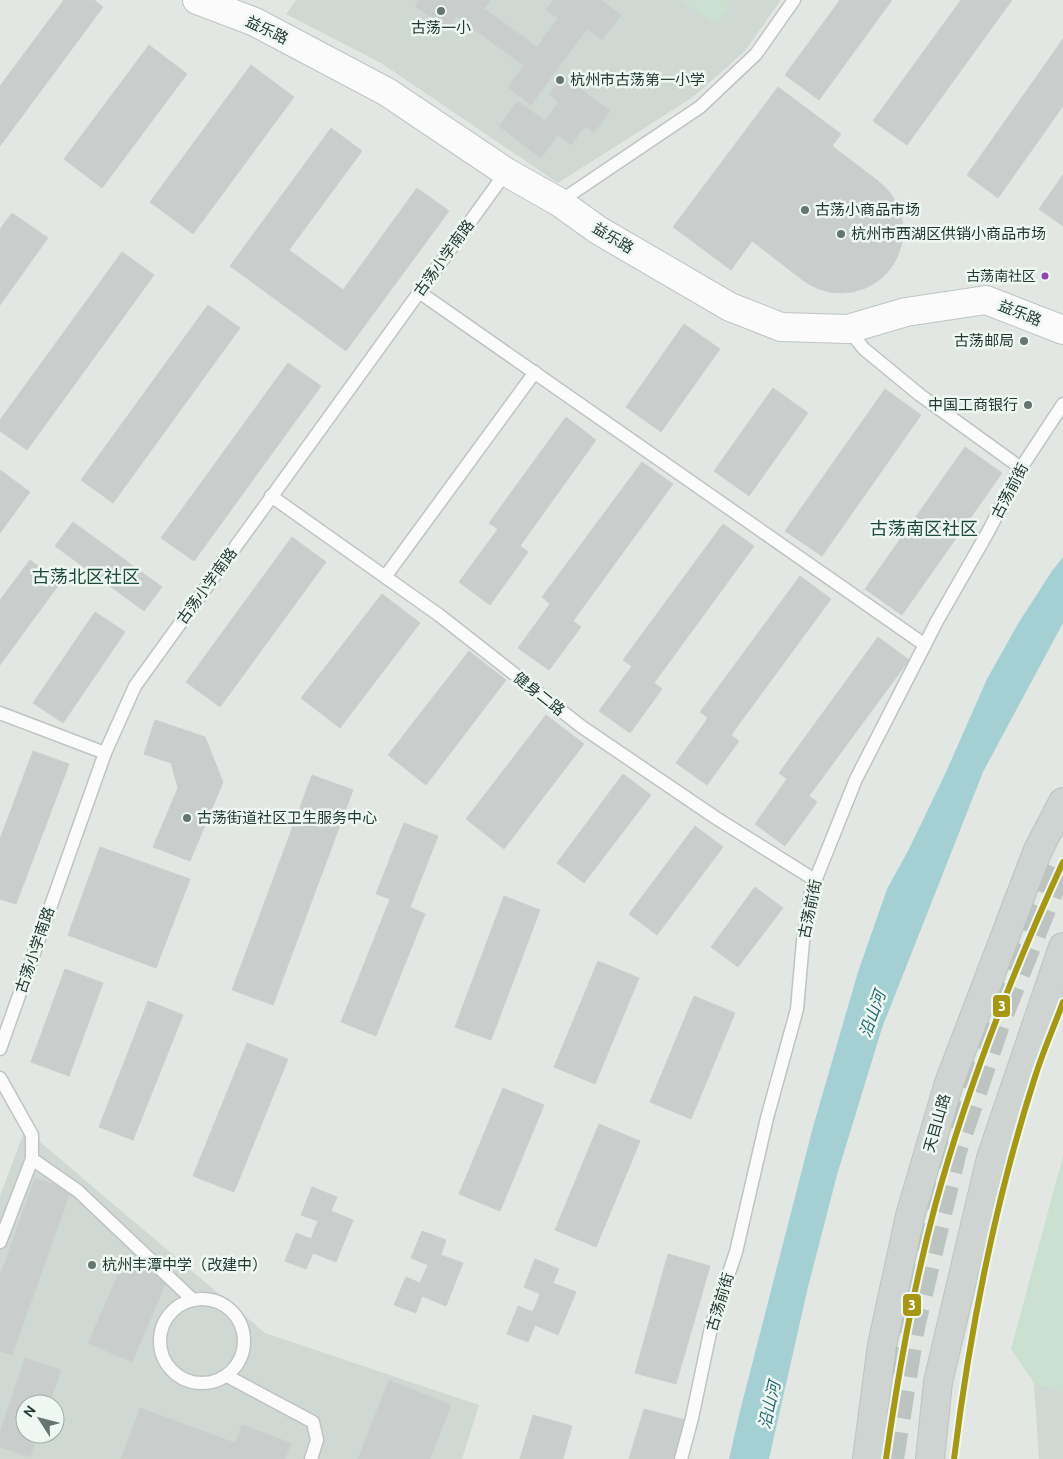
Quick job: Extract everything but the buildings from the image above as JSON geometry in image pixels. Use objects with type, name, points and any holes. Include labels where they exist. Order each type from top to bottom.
[{"type":"main road","name":"天目山路","points":[[867,1459],[884,1336],[910,1216],[946,1092],[1038,850],[1063,802]]},
{"type":"main road","points":[[930,1459],[938,1382],[991,1158],[1063,947]]},
{"type":"street","name":"益乐路","points":[[197,0],[255,22],[387,92],[506,172],[559,202],[598,230],[730,307],[782,327],[848,329],[906,312],[986,300],[1063,330]]},
{"type":"lane","points":[[559,202],[700,108],[756,54],[794,0]]},
{"type":"lane","name":"古荡小学南路","points":[[0,1049],[104,753],[135,686],[506,172]]},
{"type":"lane","points":[[419,292],[926,645]]},
{"type":"lane","points":[[848,329],[864,348],[920,395],[1021,468]]},
{"type":"lane","points":[[385,576],[535,372]]},
{"type":"lane","name":"古荡前街","points":[[680,1459],[692,1418],[712,1323],[736,1252],[767,1118],[797,1010],[803,942],[811,890],[856,779],[1021,468],[1063,404]]},
{"type":"lane","name":"健身二路","points":[[272,496],[440,615],[582,727],[716,818],[815,880]]},
{"type":"lane","points":[[0,713],[104,753]]},
{"type":"lane","points":[[0,1078],[32,1135],[32,1159],[0,1242]]},
{"type":"lane","points":[[32,1159],[78,1191],[193,1300]]},
{"type":"lane","points":[[208,1299],[221,1303],[233,1312],[241,1324],[244,1338],[243,1352],[237,1365],[227,1376],[214,1382],[201,1384],[188,1381],[176,1374],[167,1364],[161,1352],[161,1332],[170,1313],[180,1305],[193,1300],[208,1299]]},
{"type":"lane","points":[[227,1376],[313,1422],[317,1440],[311,1459]]},
{"type":"shaded area","name":"杭州市古荡第一小学","points":[[296,0],[781,0],[744,52],[693,97],[558,183],[381,63],[286,14]]},
{"type":"shaded area","name":"杭州丰潭中学（改建中）","points":[[25,1129],[265,1333],[479,1405],[462,1459],[0,1459],[0,1196]]},
{"type":"shaded area","points":[[1034,1383],[1063,1391],[1063,1459],[1039,1459]]},
{"type":"green space","points":[[682,0],[724,0],[731,5],[716,25]]},
{"type":"green space","points":[[1063,1156],[1063,1391],[1034,1383],[1011,1349]]},
{"type":"water","name":"沿山河","points":[[1063,557],[1063,623],[983,772],[882,1028],[837,1175],[808,1287],[769,1459],[729,1459],[813,1127],[858,972],[887,889],[909,849],[946,772],[987,679],[1019,622]]},
{"type":"tunnel","points":[[890,1459],[911,1327],[953,1151],[997,1021],[1063,857]]},
{"type":"transit line","name":"3","points":[[886,1459],[913,1300],[935,1206],[961,1118],[992,1031],[1026,946],[1063,862]]},
{"type":"transit line","name":"3","points":[[954,1459],[976,1314],[996,1218],[1035,1077],[1063,1002]]},
{"type":"place","name":"古荡一小","points":[[441,11]]},
{"type":"place","name":"杭州市古荡第一小学","points":[[560,80]]},
{"type":"place","name":"古荡小商品市场","points":[[805,210]]},
{"type":"place","name":"杭州市西湖区供销小商品市场","points":[[841,234]]},
{"type":"place","name":"古荡南社区","points":[[1045,276]]},
{"type":"place","name":"古荡邮局","points":[[1024,341]]},
{"type":"place","name":"中国工商银行","points":[[1028,405]]},
{"type":"place","name":"古荡街道社区卫生服务中心","points":[[187,818]]},
{"type":"place","name":"杭州丰潭中学（改建中）","points":[[92,1265]]},
{"type":"district","name":"古荡南区社区","points":[[924,529]]},
{"type":"district","name":"古荡北区社区","points":[[86,577]]}]
